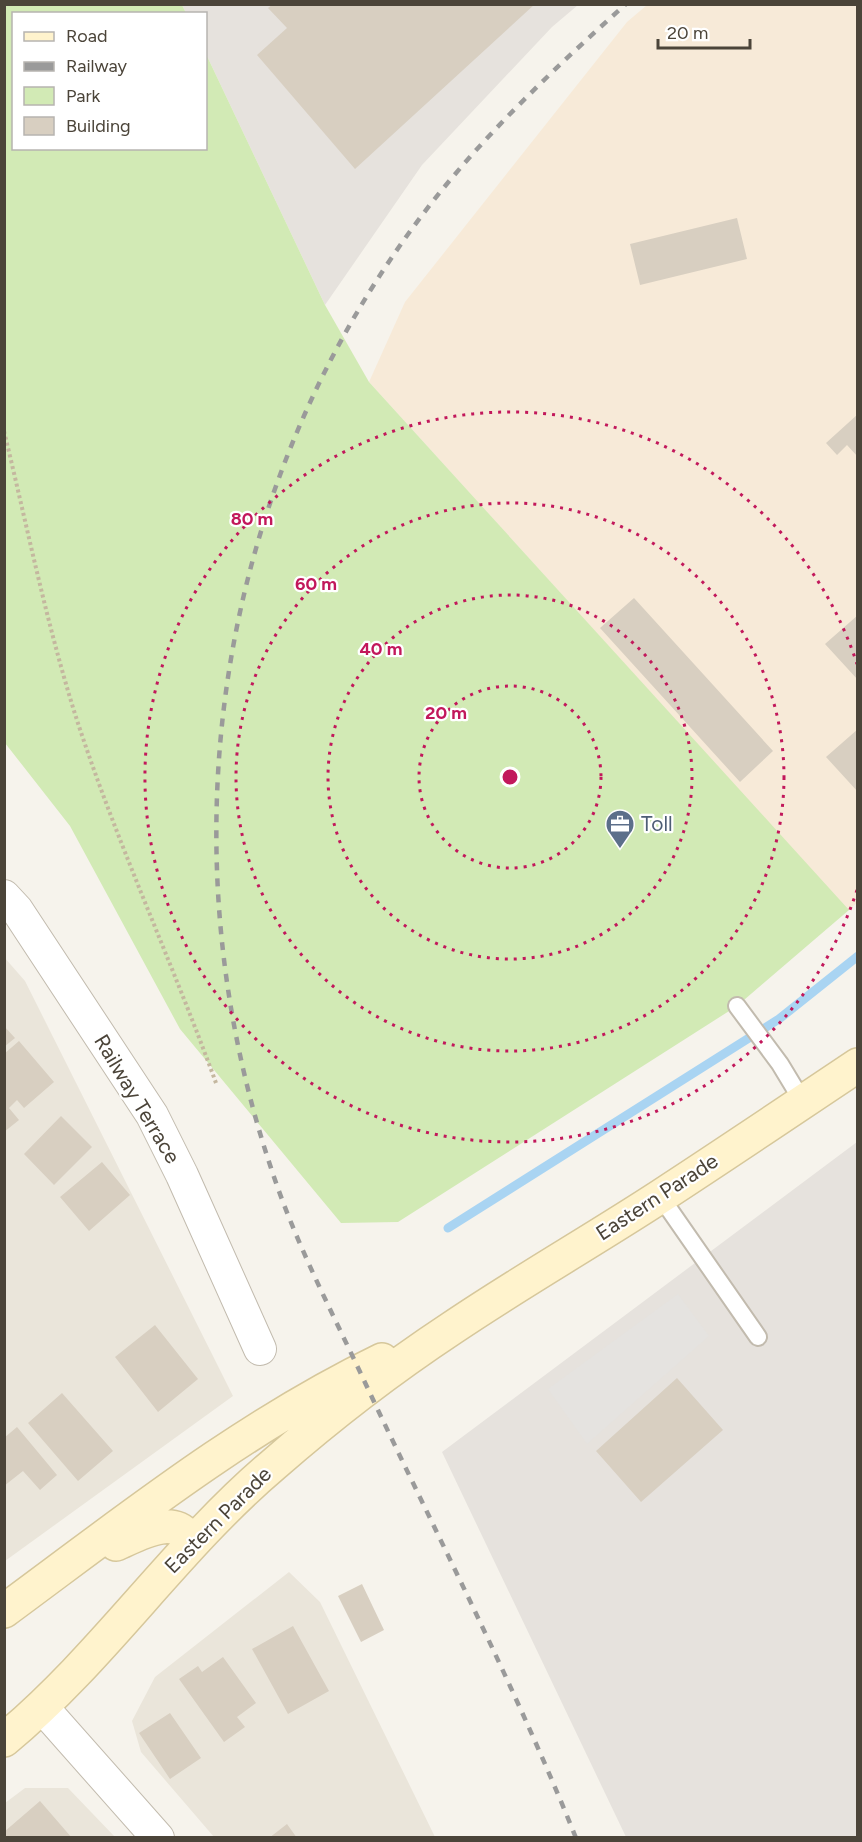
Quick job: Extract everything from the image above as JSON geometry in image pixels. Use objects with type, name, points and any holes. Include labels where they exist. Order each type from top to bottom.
[{"type":"main road","name":"Eastern Parade","points":[[4,1740],[42,1707],[88,1659],[190,1542],[274,1463],[352,1401],[454,1326],[660,1196],[858,1065]]},
{"type":"main road","name":"Eastern Parade","points":[[4,1611],[228,1447],[298,1403],[454,1326]]},
{"type":"main road","points":[[70,1563],[164,1526],[182,1532],[190,1542]]},
{"type":"street","name":"Railway Terrace","points":[[4,896],[17,910],[152,1115],[182,1175],[260,1349]]},
{"type":"street","points":[[42,1707],[158,1838]]},
{"type":"lane","points":[[737,1006],[780,1064],[803,1102]]},
{"type":"lane","points":[[660,1196],[758,1337]]},
{"type":"path","points":[[4,431],[49,629],[76,715],[108,808],[165,947],[216,1083]]},
{"type":"shaded area","points":[[182,5],[578,5],[552,27],[422,165],[325,305],[207,56],[207,12],[186,12]]},
{"type":"shaded area","points":[[647,5],[857,5],[857,903],[848,910],[369,382],[405,302],[627,22]]},
{"type":"shaded area","points":[[4,957],[25,981],[233,1396],[5,1561]]},
{"type":"shaded area","points":[[857,1142],[857,1837],[626,1837],[442,1452]]},
{"type":"shaded area","points":[[678,1294],[709,1336],[587,1444],[548,1389]]},
{"type":"shaded area","points":[[289,1572],[320,1602],[435,1837],[214,1837],[141,1752],[132,1721],[155,1677]]},
{"type":"shaded area","points":[[25,1788],[68,1788],[115,1837],[5,1838],[5,1803]]},
{"type":"green space","points":[[5,5],[182,5],[186,12],[12,12],[12,150],[207,150],[207,56],[325,305],[369,382],[849,910],[737,1006],[398,1222],[341,1223],[180,1029],[70,826],[5,743]]},
{"type":"building","points":[[273,4],[535,4],[355,169],[257,55],[287,28],[268,8]]},
{"type":"building","points":[[737,218],[747,259],[640,285],[630,244]]},
{"type":"building","points":[[858,414],[858,457],[847,445],[837,455],[826,443]]},
{"type":"building","points":[[634,598],[773,751],[740,782],[600,628]]},
{"type":"building","points":[[858,615],[858,680],[825,644]]},
{"type":"building","points":[[858,729],[858,792],[826,757]]},
{"type":"building","points":[[4,1026],[15,1038],[4,1047]]},
{"type":"building","points":[[19,1041],[54,1082],[24,1108],[17,1100],[9,1108],[19,1120],[4,1132],[4,1054]]},
{"type":"building","points":[[61,1116],[92,1147],[54,1185],[24,1154]]},
{"type":"building","points":[[102,1162],[130,1195],[89,1231],[60,1197]]},
{"type":"building","points":[[155,1325],[198,1379],[158,1412],[115,1357]]},
{"type":"building","points":[[677,1378],[723,1430],[641,1502],[596,1451]]},
{"type":"building","points":[[62,1393],[113,1451],[78,1481],[28,1423]]},
{"type":"building","points":[[17,1427],[57,1475],[40,1490],[23,1471],[4,1486],[4,1438]]},
{"type":"building","points":[[362,1584],[384,1630],[361,1642],[338,1596]]},
{"type":"building","points":[[293,1626],[329,1691],[288,1714],[252,1649]]},
{"type":"building","points":[[223,1657],[256,1703],[237,1717],[245,1727],[224,1742],[179,1679],[198,1666],[202,1672]]},
{"type":"building","points":[[170,1713],[201,1758],[170,1779],[139,1733]]},
{"type":"building","points":[[40,1801],[72,1838],[4,1838],[4,1832]]},
{"type":"building","points":[[287,1824],[297,1838],[269,1838]]},
{"type":"waterway","points":[[448,1228],[779,1019],[858,956]]},
{"type":"railway","points":[[576,1838],[526,1720],[313,1272],[290,1221],[271,1168],[238,1043],[220,917],[217,790],[230,664],[258,541],[302,421],[360,308],[433,201],[455,174],[525,98],[626,4]]},
{"type":"place","name":"Toll","points":[[620,850]]}]
